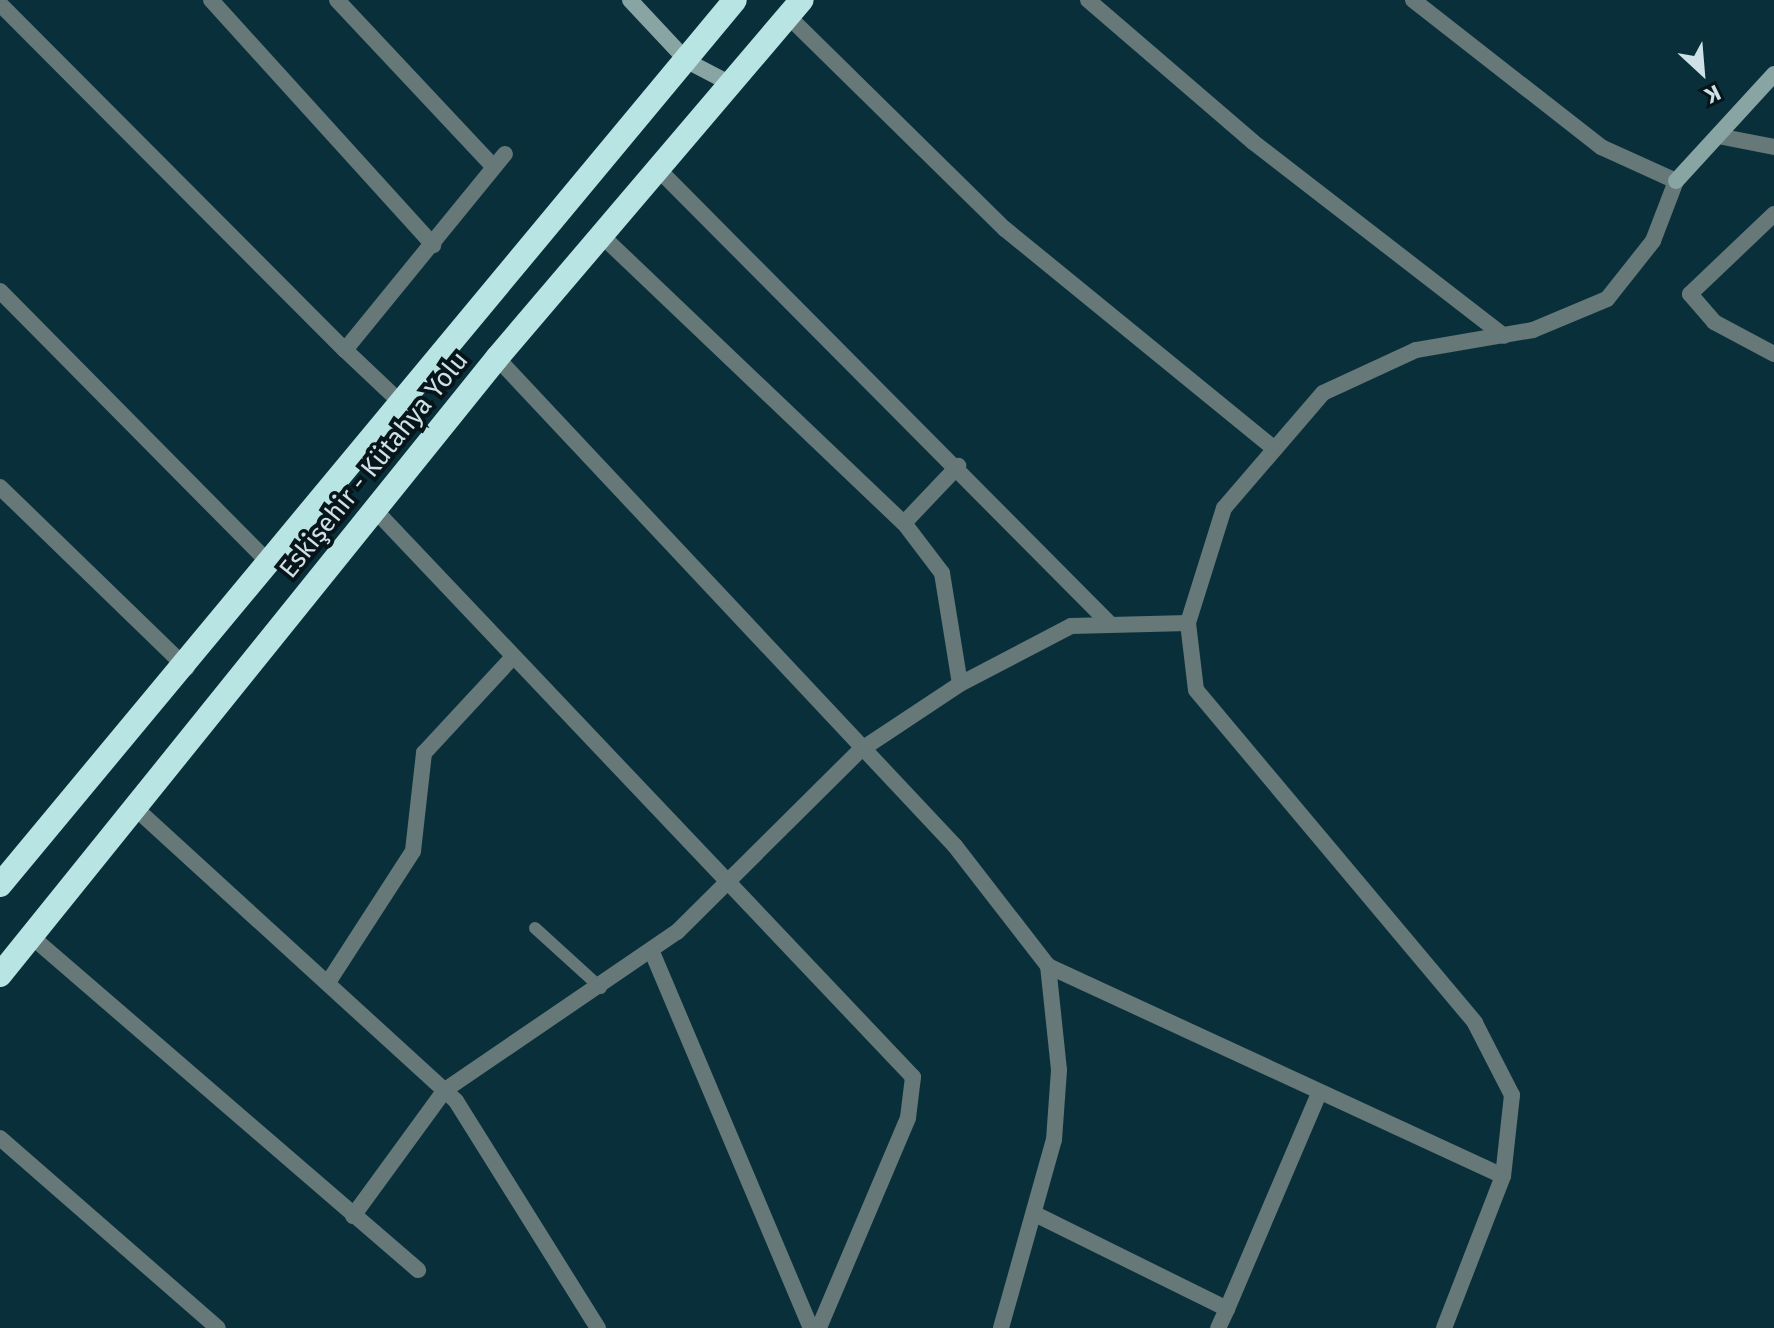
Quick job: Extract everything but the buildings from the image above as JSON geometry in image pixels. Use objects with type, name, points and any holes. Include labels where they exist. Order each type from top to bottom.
[{"type":"highway","name":"Eskişehir - Kütahya Yolu","points":[[0,885],[187,668],[399,401],[735,0]]},
{"type":"highway","name":"Eskişehir - Kütahya Yolu","points":[[0,975],[133,806],[497,358],[796,8]]},
{"type":"street","points":[[211,0],[433,245]]},
{"type":"street","points":[[337,0],[499,161],[345,350]]},
{"type":"street","points":[[630,0],[687,61],[729,83]]},
{"type":"street","points":[[1088,0],[1253,142],[1504,336]]},
{"type":"street","points":[[1413,0],[1601,147],[1676,181]]},
{"type":"street","points":[[0,4],[399,401]]},
{"type":"street","points":[[796,8],[1005,229],[1275,449]]},
{"type":"street","points":[[1444,1328],[1503,1176],[1512,1095],[1475,1023],[1196,690],[1188,623],[1224,508],[1323,393],[1416,350],[1504,336],[1607,299],[1653,241],[1676,181],[1774,74]]},
{"type":"street","points":[[1718,136],[1774,147]]},
{"type":"street","points":[[657,168],[958,466],[1110,624]]},
{"type":"street","points":[[1774,214],[1690,294],[1714,322],[1774,354]]},
{"type":"street","points":[[600,234],[904,523],[942,573],[960,684]]},
{"type":"street","points":[[0,291],[269,563]]},
{"type":"street","points":[[497,358],[859,751],[955,846],[1048,966],[1503,1176]]},
{"type":"street","points":[[904,523],[958,466]]},
{"type":"street","points":[[0,487],[187,668]]},
{"type":"street","points":[[374,509],[513,657],[730,877],[913,1077],[908,1118],[819,1328]]},
{"type":"street","points":[[353,1216],[445,1090],[652,952],[859,751],[960,684],[1071,626],[1188,623]]},
{"type":"street","points":[[329,981],[413,851],[424,753],[513,657]]},
{"type":"street","points":[[133,806],[329,981],[445,1090],[598,1328]]},
{"type":"street","points":[[32,937],[418,1270]]},
{"type":"street","points":[[652,952],[811,1328]]},
{"type":"street","points":[[1001,1328],[1037,1215],[1054,1140],[1059,1070],[1048,966]]},
{"type":"street","points":[[1218,1328],[1319,1093]]},
{"type":"street","points":[[0,1138],[218,1328]]},
{"type":"street","points":[[1037,1215],[1227,1309]]},
{"type":"lane","points":[[535,928],[601,988]]}]
